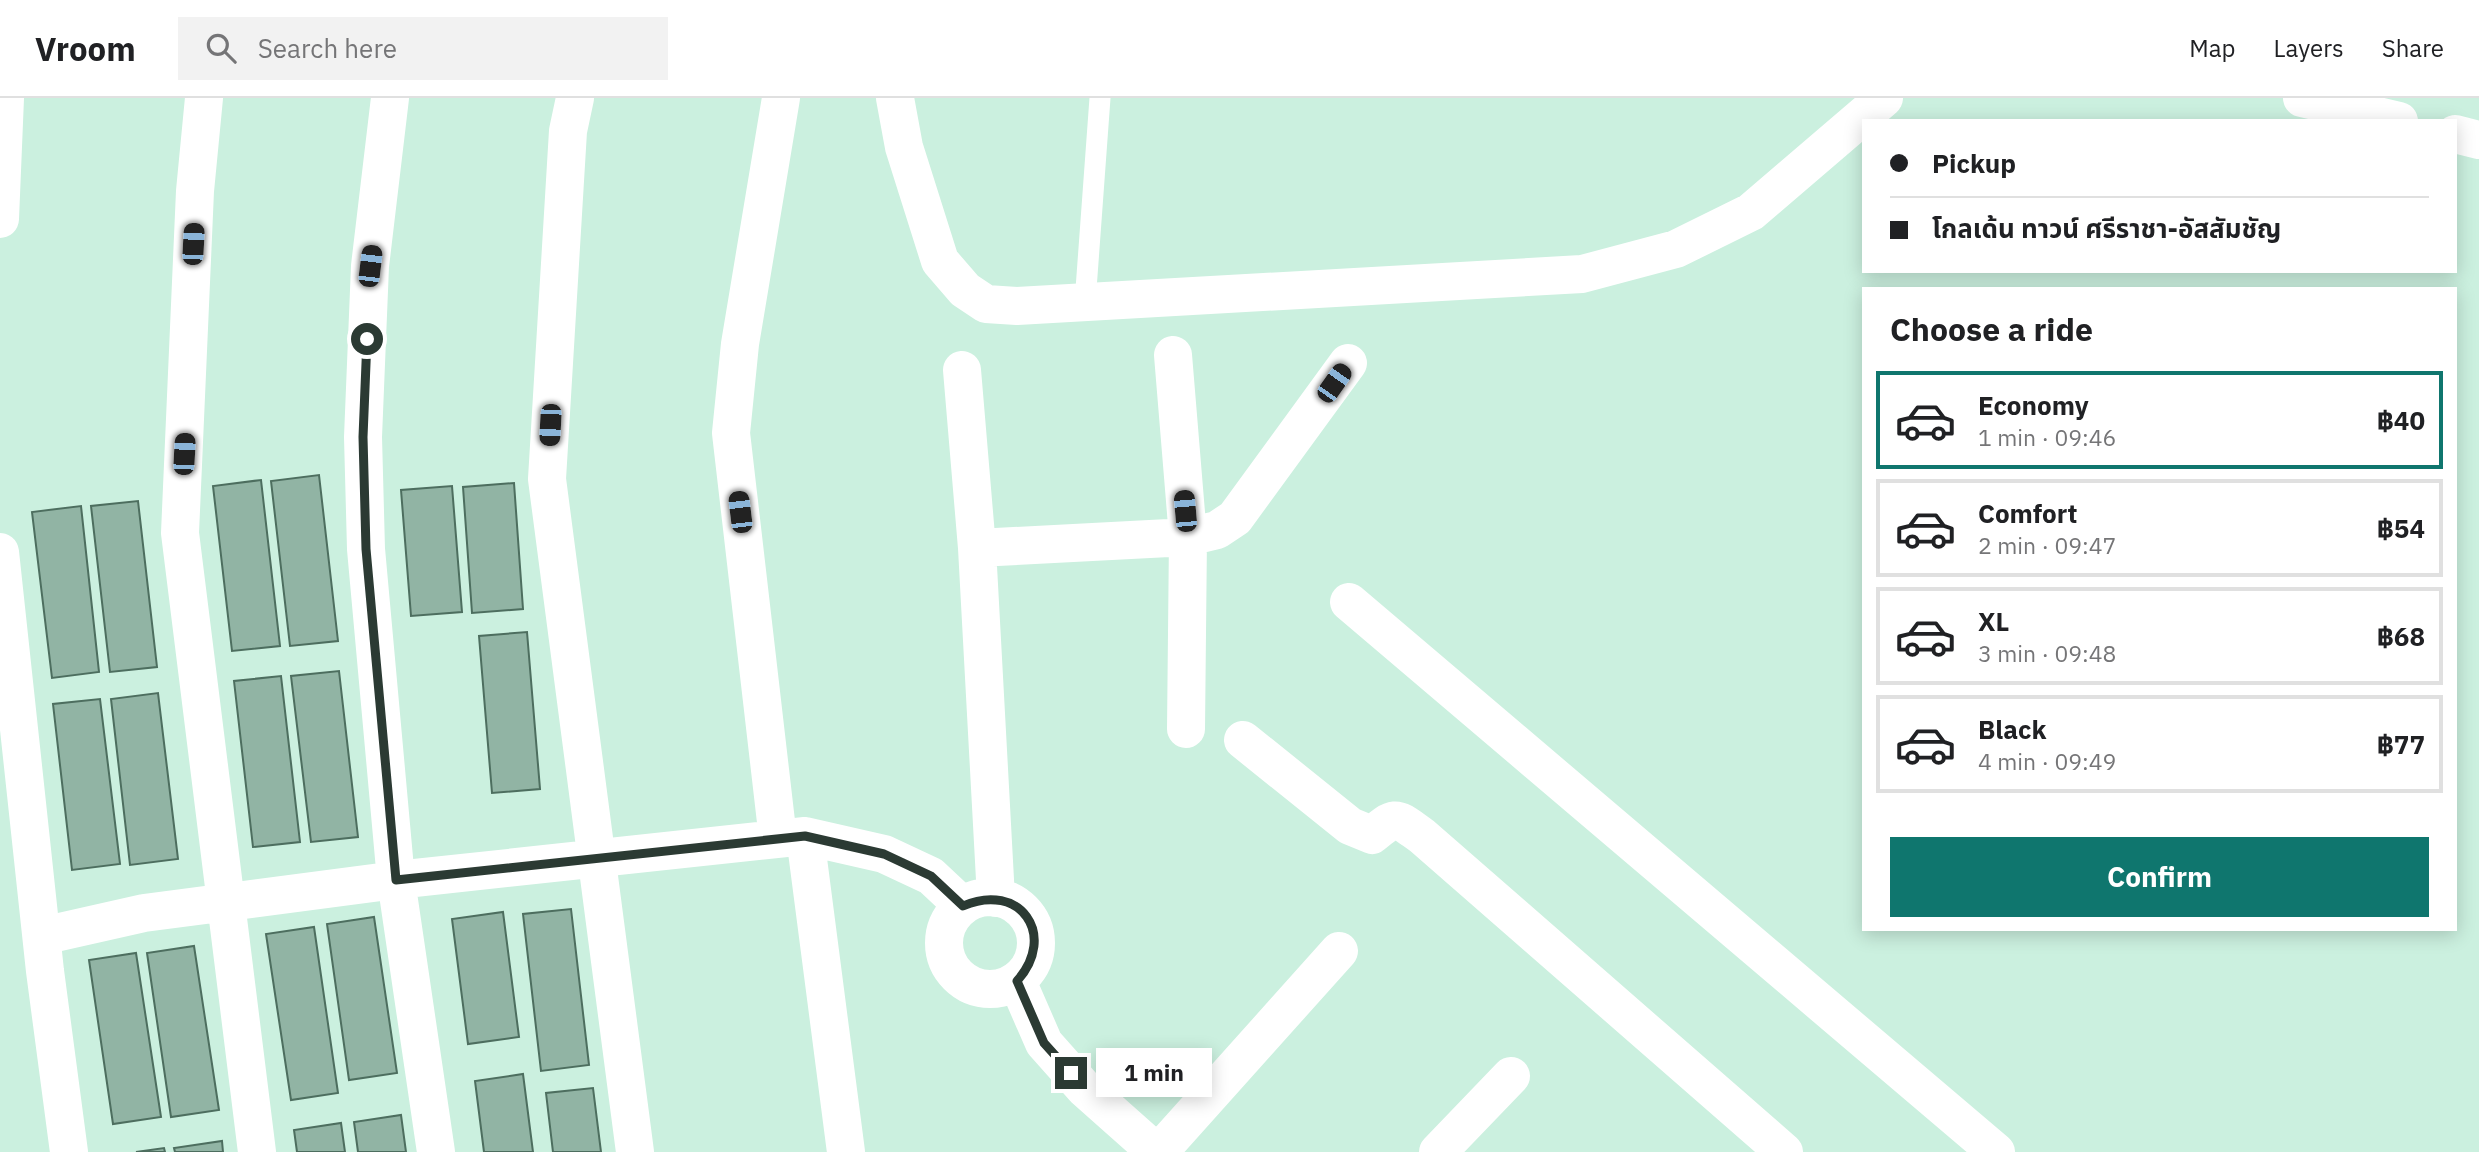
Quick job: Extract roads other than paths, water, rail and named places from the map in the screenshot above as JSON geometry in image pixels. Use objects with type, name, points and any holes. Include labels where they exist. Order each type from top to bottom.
[{"type":"street","points":[[0,219],[5,98]]},
{"type":"street","points":[[205,98],[195,191],[180,533],[257,1152]]},
{"type":"street","points":[[390,98],[370,266],[363,437],[366,549],[396,880],[436,1152]]},
{"type":"street","points":[[575,98],[568,131],[547,479],[635,1152]]},
{"type":"street","points":[[781,98],[740,344],[731,433],[791,837],[846,1152]]},
{"type":"street","points":[[895,98],[904,147],[940,261],[965,290],[986,304],[1085,303],[1582,274],[1676,249],[1751,212],[1884,98]]},
{"type":"street","points":[[2302,98],[2391,119]]},
{"type":"street","points":[[2457,134],[2479,140]]},
{"type":"street","points":[[1173,355],[1188,537],[1186,729]]},
{"type":"street","points":[[977,548],[1188,537],[1217,530],[1235,518],[1348,363]]},
{"type":"street","points":[[962,370],[977,548],[980,902]]},
{"type":"street","points":[[0,552],[41,936],[69,1152]]},
{"type":"street","points":[[1349,602],[1996,1152]]},
{"type":"street","points":[[1243,740],[1350,826],[1372,835],[1389,820],[1396,819],[1422,836],[1784,1152]]},
{"type":"street","points":[[41,936],[144,913],[396,880],[791,837],[884,854],[980,902],[1020,909],[1032,925],[1035,945],[1031,966],[1017,981],[998,989],[977,988],[959,978],[947,961],[943,941],[949,921],[980,902]]},
{"type":"street","points":[[1017,981],[1044,1043],[1084,1088],[1157,1152],[1339,951]]},
{"type":"street","points":[[1438,1152],[1511,1076]]},
{"type":"lane","points":[[1085,303],[1100,98]]}]
